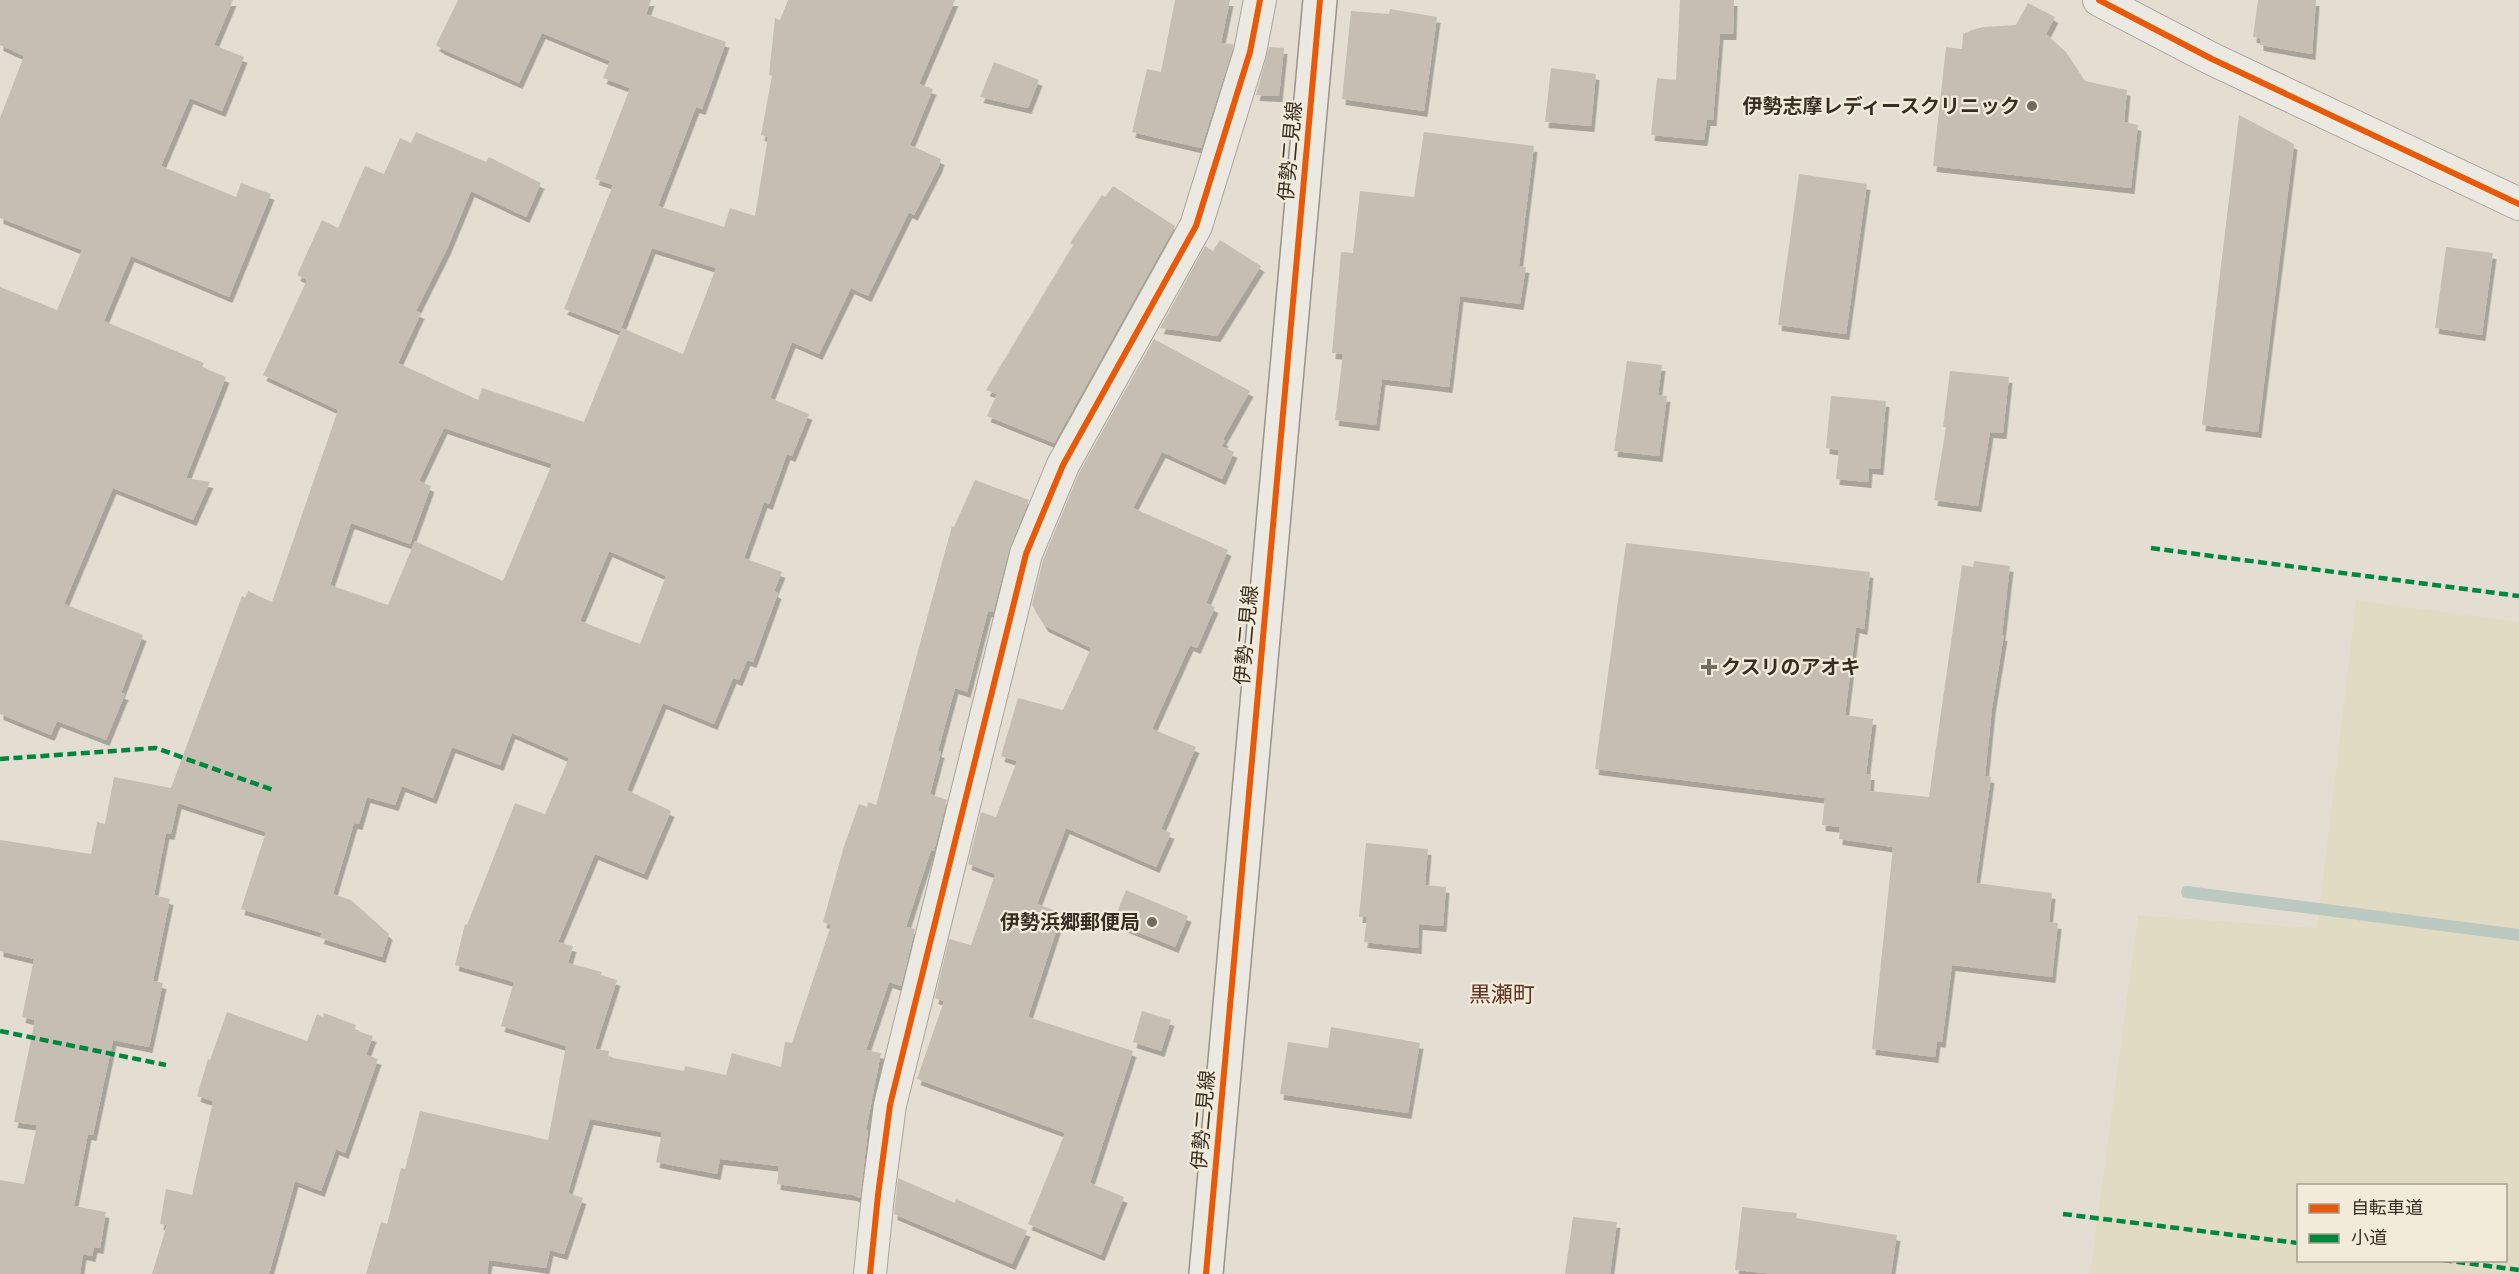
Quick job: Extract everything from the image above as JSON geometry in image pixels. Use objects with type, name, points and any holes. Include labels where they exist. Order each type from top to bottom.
[{"type":"main road","name":"伊勢二見線","points":[[1206,1274],[1320,0]]},
{"type":"street","points":[[870,1274],[890,1105],[1026,554],[1063,465],[1196,226],[1250,52],[1260,0]]},
{"type":"street","points":[[2099,0],[2212,59],[2519,204]]},
{"type":"shaded area","points":[[2356,600],[2519,622],[2519,1274],[2090,1274],[2138,915],[2317,928]]},
{"type":"building","points":[[0,0],[233,0],[214,45],[244,57],[222,111],[190,98],[161,166],[236,197],[241,183],[271,194],[229,297],[131,256],[104,321],[204,363],[202,367],[226,377],[186,478],[210,482],[193,520],[113,488],[64,604],[143,635],[121,693],[125,694],[106,740],[57,721],[51,735],[0,714],[0,287],[57,310],[82,250],[0,218],[0,118],[24,56],[0,45]]},
{"type":"building","points":[[458,0],[651,0],[646,14],[726,42],[702,109],[696,107],[658,206],[724,227],[730,208],[755,216],[768,137],[761,135],[772,76],[769,75],[775,18],[780,20],[788,0],[955,0],[919,84],[933,89],[910,145],[941,159],[939,166],[914,215],[909,212],[868,296],[851,288],[819,354],[792,342],[770,398],[809,414],[792,456],[787,454],[769,504],[764,502],[744,558],[782,572],[774,591],[778,593],[753,662],[747,660],[739,680],[733,678],[714,724],[663,703],[627,790],[671,811],[644,874],[595,854],[558,942],[573,946],[568,963],[602,972],[601,975],[617,980],[595,1049],[609,1051],[608,1057],[684,1071],[685,1066],[726,1075],[732,1053],[781,1067],[785,1042],[792,1043],[831,925],[823,922],[844,846],[859,804],[867,807],[868,802],[876,805],[952,526],[954,527],[975,480],[1029,500],[1009,550],[993,612],[988,611],[967,692],[955,688],[938,751],[941,752],[930,794],[947,800],[934,851],[931,850],[906,927],[915,929],[901,986],[889,982],[866,1050],[881,1053],[866,1130],[868,1130],[860,1198],[777,1184],[779,1166],[720,1159],[717,1174],[656,1162],[662,1132],[590,1119],[568,1193],[583,1198],[564,1254],[550,1250],[546,1268],[489,1260],[487,1274],[366,1274],[381,1222],[387,1224],[401,1168],[405,1169],[420,1111],[548,1140],[566,1046],[501,1026],[514,982],[455,965],[465,924],[467,925],[515,803],[545,814],[569,758],[512,733],[500,765],[452,747],[433,798],[402,786],[395,805],[367,797],[359,824],[354,823],[333,894],[351,900],[389,934],[382,957],[320,938],[322,933],[241,909],[266,832],[178,803],[171,834],[166,833],[154,895],[170,899],[153,981],[163,983],[149,1047],[113,1040],[93,1135],[88,1134],[74,1206],[106,1212],[100,1248],[94,1247],[92,1256],[83,1254],[80,1274],[0,1274],[0,1180],[24,1184],[37,1125],[14,1122],[35,1020],[22,1017],[34,959],[0,951],[0,840],[91,854],[97,822],[105,824],[114,777],[171,788],[242,596],[245,598],[248,591],[272,602],[338,410],[263,375],[307,280],[297,275],[322,220],[338,228],[365,166],[384,174],[400,138],[411,143],[416,132],[486,162],[489,157],[541,183],[526,217],[471,191],[447,249],[416,311],[421,313],[398,363],[478,400],[482,388],[584,422],[622,328],[683,354],[716,268],[652,248],[620,331],[564,309],[613,185],[595,179],[630,88],[603,78],[610,61],[542,33],[519,83],[436,45]],"holes":[[[444,428],[552,464],[503,581],[415,541],[388,605],[330,585],[351,523],[410,544],[431,486],[419,481]],[[609,551],[666,576],[640,644],[580,621]]]},
{"type":"building","points":[[1175,0],[1230,0],[1221,43],[1233,44],[1233,48],[1201,148],[1132,132],[1147,69],[1161,72]]},
{"type":"building","points":[[1680,0],[1734,0],[1733,34],[1720,34],[1713,120],[1707,120],[1704,140],[1651,135],[1657,78],[1676,80]]},
{"type":"building","points":[[2258,0],[2316,0],[2312,54],[2260,45],[2260,38],[2253,37]]},
{"type":"building","name":"伊勢志摩レディースクリニック","points":[[2028,3],[2055,17],[2046,34],[2066,52],[2085,81],[2127,90],[2124,122],[2138,125],[2131,188],[1933,166],[1946,47],[1962,49],[1963,34],[1972,30],[2016,25]]},
{"type":"building","points":[[1390,9],[1437,17],[1424,111],[1342,99],[1351,11],[1389,14]]},
{"type":"building","points":[[1269,47],[1284,48],[1279,96],[1256,95]]},
{"type":"building","points":[[994,62],[1039,80],[1028,108],[980,97]]},
{"type":"building","points":[[1551,68],[1596,74],[1591,126],[1545,122]]},
{"type":"building","points":[[2239,115],[2294,144],[2258,432],[2202,425]]},
{"type":"building","points":[[1424,132],[1534,146],[1519,266],[1526,267],[1520,304],[1460,296],[1449,387],[1382,379],[1376,425],[1335,420],[1343,354],[1332,353],[1341,252],[1353,253],[1360,191],[1414,197]]},
{"type":"building","points":[[1799,174],[1867,184],[1846,334],[1778,325]]},
{"type":"building","points":[[1113,186],[1175,226],[1054,443],[987,416],[997,394],[986,390],[1073,245],[1070,243],[1102,195],[1105,197]]},
{"type":"building","points":[[1220,240],[1261,266],[1217,336],[1160,328],[1205,246],[1213,251]]},
{"type":"building","points":[[2446,247],[2493,253],[2482,335],[2435,328]]},
{"type":"building","points":[[1154,339],[1250,391],[1223,439],[1225,441],[1221,446],[1234,452],[1222,479],[1162,452],[1133,508],[1228,550],[1206,603],[1215,607],[1197,648],[1190,645],[1152,729],[1196,747],[1161,829],[1171,833],[1156,867],[1066,828],[1037,904],[1062,913],[1028,1017],[1133,1051],[1090,1183],[1124,1197],[1101,1255],[1028,1224],[1065,1133],[917,1079],[944,1001],[935,998],[949,939],[971,945],[995,874],[968,864],[981,812],[996,817],[1017,761],[1001,756],[1018,698],[1063,710],[1091,648],[1045,626],[1032,605],[1043,560],[1079,473]]},
{"type":"building","points":[[1627,361],[1662,365],[1658,395],[1667,396],[1659,456],[1614,451]]},
{"type":"building","points":[[1950,371],[2009,377],[2003,433],[1990,432],[1978,506],[1934,500],[1946,427],[1943,427]]},
{"type":"building","points":[[1831,396],[1886,401],[1880,469],[1869,468],[1868,482],[1836,479],[1839,450],[1826,448]]},
{"type":"building","points":[[1626,543],[1870,572],[1864,629],[1856,627],[1845,715],[1873,719],[1866,774],[1871,774],[1870,791],[1929,797],[1962,565],[1973,567],[1974,561],[2010,566],[2002,635],[2004,635],[1992,708],[1985,776],[1991,777],[1976,883],[2052,893],[2049,922],[2058,923],[2052,977],[1952,965],[1942,1042],[1937,1041],[1935,1057],[1872,1049],[1893,847],[1839,839],[1840,827],[1822,825],[1825,798],[1595,769]]},
{"type":"building","points":[[1366,843],[1428,849],[1425,885],[1446,887],[1443,926],[1419,924],[1418,948],[1364,942],[1367,917],[1359,917]]},
{"type":"building","points":[[1126,890],[1188,916],[1175,947],[1113,922]]},
{"type":"building","points":[[1142,1011],[1171,1020],[1161,1051],[1133,1042]]},
{"type":"building","points":[[227,1012],[307,1041],[317,1014],[323,1017],[324,1013],[356,1025],[354,1030],[373,1036],[366,1055],[378,1059],[345,1153],[336,1149],[321,1191],[295,1181],[269,1274],[152,1274],[167,1225],[160,1224],[166,1189],[192,1195],[213,1101],[197,1096],[208,1059],[210,1060]]},
{"type":"building","points":[[1331,1027],[1420,1043],[1408,1113],[1280,1094],[1288,1042],[1328,1048]]},
{"type":"building","points":[[898,1178],[955,1203],[956,1199],[1027,1231],[1012,1264],[894,1214]]},
{"type":"building","points":[[1742,1207],[1797,1213],[1796,1218],[1897,1235],[1891,1274],[1774,1274],[1735,1270]]},
{"type":"building","points":[[1573,1217],[1617,1222],[1610,1274],[1565,1274]]},
{"type":"waterway","points":[[2187,892],[2519,935]]},
{"type":"marked path","points":[[2151,548],[2519,596]]},
{"type":"marked path","points":[[0,759],[156,748],[273,790]]},
{"type":"marked path","points":[[0,1031],[166,1065]]},
{"type":"marked path","points":[[2063,1214],[2297,1243]]},
{"type":"marked path","points":[[2458,1262],[2519,1270]]},
{"type":"cycle path","points":[[870,1274],[890,1105],[1026,554],[1063,465],[1196,226],[1250,52],[1260,0]]},
{"type":"cycle path","points":[[1206,1274],[1320,0]]},
{"type":"cycle path","points":[[2099,0],[2212,59],[2519,204]]},
{"type":"place","name":"伊勢志摩レディースクリニック","points":[[2032,106]]},
{"type":"place","name":"クスリのアオキ","points":[[1709,667]]},
{"type":"place","name":"伊勢浜郷郵便局","points":[[1152,922]]},
{"type":"district","name":"黒瀬町","points":[[1502,994]]}]
